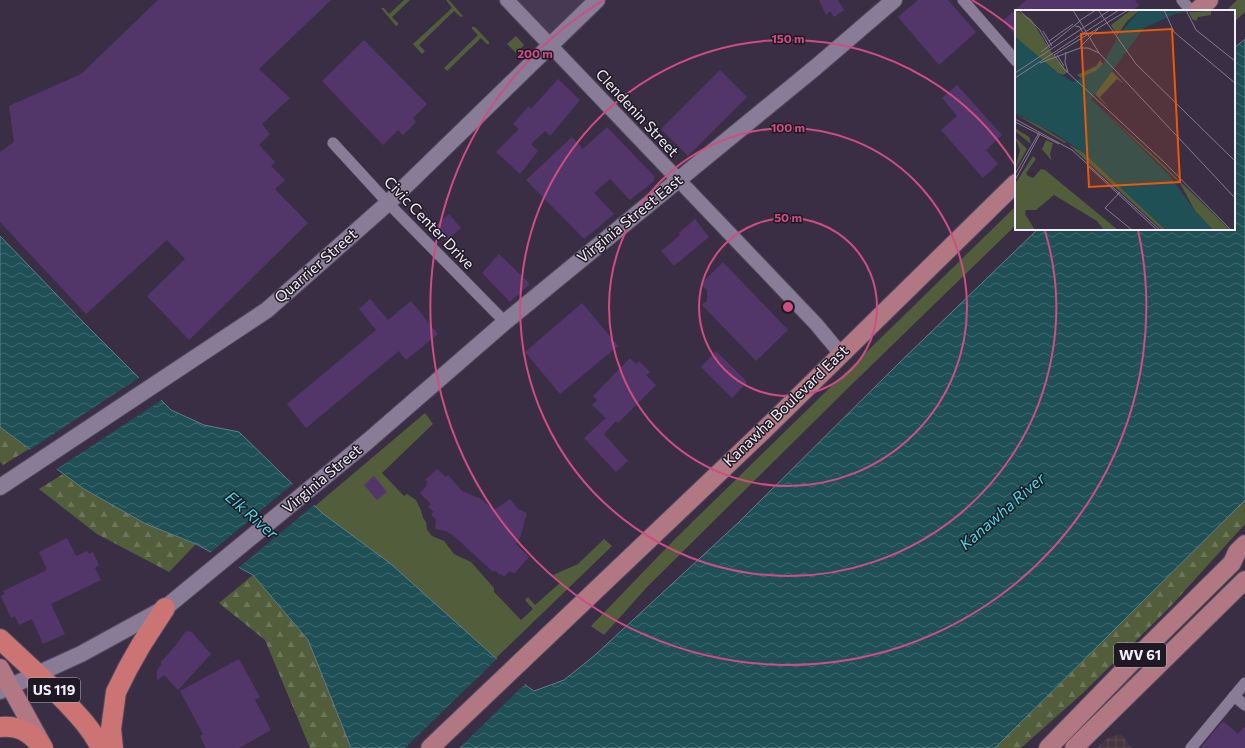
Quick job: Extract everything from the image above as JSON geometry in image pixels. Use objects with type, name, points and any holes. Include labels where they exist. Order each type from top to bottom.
[{"type":"highway","points":[[113,748],[111,729],[116,692],[141,644],[165,608]]},
{"type":"highway","name":"US 119","points":[[0,639],[38,674],[83,720],[94,734],[101,748]]},
{"type":"highway","points":[[0,727],[6,726],[28,732],[34,736],[44,748]]},
{"type":"main road","name":"Quarrier Street","points":[[0,487],[267,310],[388,203],[597,0]]},
{"type":"main road","name":"Virginia Street East","points":[[368,440],[505,322],[816,67],[894,0]]},
{"type":"main road","points":[[1198,10],[1209,0]]},
{"type":"main road","name":"Kanawha Boulevard East","points":[[430,748],[763,431],[1015,184]]},
{"type":"main road","name":"Virginia Street","points":[[5,688],[81,654],[165,608],[368,440]]},
{"type":"main road","name":"WV 61","points":[[1048,748],[1128,666],[1239,560],[1237,552],[1245,544]]},
{"type":"main road","name":"WV 61","points":[[1074,748],[1245,580]]},
{"type":"main road","points":[[0,668],[5,688],[44,748]]},
{"type":"street","name":"Clendenin Street","points":[[507,0],[677,180],[816,324],[841,354]]},
{"type":"street","points":[[963,0],[1015,60]]},
{"type":"street","points":[[1182,0],[1190,10]]},
{"type":"street","name":"Civic Center Drive","points":[[333,143],[388,203],[505,322]]},
{"type":"street","points":[[1191,748],[1245,683]]},
{"type":"street","points":[[1234,696],[1245,705]]},
{"type":"shaded area","points":[[507,0],[597,0],[551,45]]},
{"type":"shaded area","points":[[1121,734],[1132,748],[1096,748],[1109,737]]},
{"type":"green space","points":[[404,0],[410,0],[392,17],[398,23],[396,26],[381,8],[384,8],[389,14]]},
{"type":"green space","points":[[446,0],[449,0],[463,16],[461,17],[454,11],[419,45],[425,51],[422,54],[413,44],[452,8]]},
{"type":"green space","points":[[1237,0],[1245,0],[1245,12],[1235,21],[1235,10],[1227,10]]},
{"type":"green space","points":[[472,27],[475,27],[489,42],[489,44],[481,38],[447,71],[444,68],[478,35]]},
{"type":"green space","points":[[516,36],[524,45],[516,53],[507,44]]},
{"type":"green space","points":[[1015,207],[1015,226],[846,390],[648,586],[604,635],[591,626],[676,538]]},
{"type":"green space","points":[[425,413],[433,424],[382,473],[404,496],[407,494],[416,500],[426,522],[427,530],[432,536],[444,541],[454,554],[471,562],[494,588],[494,592],[521,620],[533,609],[525,600],[528,597],[535,605],[560,583],[553,575],[578,564],[604,539],[612,546],[495,659],[391,564],[322,513],[315,506]]},
{"type":"green space","points":[[0,427],[29,449],[3,465],[0,462]]},
{"type":"green space","points":[[63,474],[84,489],[146,524],[196,544],[169,572],[97,534],[39,489]]},
{"type":"green space","points":[[1245,500],[1245,524],[1169,608],[1083,693],[1021,748],[995,748]]},
{"type":"green space","points":[[253,575],[308,640],[351,748],[310,748],[265,640],[219,603]]},
{"type":"water","points":[[1245,39],[1245,500],[995,748],[351,748],[308,640],[253,575],[196,544],[146,524],[84,489],[0,427],[0,236],[171,410],[204,425],[239,432],[322,513],[391,564],[534,691],[564,680],[594,656],[739,522],[898,364],[1037,230],[1235,230],[1235,47]]},
{"type":"pier","points":[[140,377],[163,399],[55,470],[28,451]]},
{"type":"pier","points":[[294,483],[315,504],[237,569],[210,553]]},
{"type":"pier","points":[[498,658],[526,683],[459,748],[405,748]]},
{"type":"building","points":[[158,0],[331,0],[259,69],[290,98],[262,124],[270,134],[259,145],[275,162],[271,166],[285,180],[275,189],[308,223],[189,340],[147,296],[185,259],[167,240],[86,314],[0,222],[0,152],[14,142],[9,106],[81,74]]},
{"type":"building","points":[[819,0],[838,0],[844,10],[834,17],[830,11],[826,15]]},
{"type":"building","points":[[918,0],[948,0],[976,32],[939,65],[898,17]]},
{"type":"building","points":[[1026,0],[1135,0],[1139,5],[1134,10],[1015,10]]},
{"type":"building","points":[[1015,10],[1015,35],[1003,21]]},
{"type":"building","points":[[364,40],[427,104],[413,118],[416,122],[403,135],[398,130],[383,145],[322,81]]},
{"type":"building","points":[[720,70],[747,97],[688,156],[661,129]]},
{"type":"building","points":[[558,79],[580,100],[550,136],[545,131],[531,144],[538,151],[520,174],[496,152],[519,129],[513,124],[529,106],[531,109]]},
{"type":"building","points":[[957,85],[1002,135],[986,150],[998,164],[983,178],[941,130],[957,116],[942,98]]},
{"type":"building","points":[[607,127],[654,176],[654,181],[630,200],[610,179],[594,193],[614,214],[584,239],[526,180],[572,137],[583,149]]},
{"type":"building","points":[[449,214],[461,228],[446,241],[434,227]]},
{"type":"building","points":[[695,219],[709,237],[674,266],[661,251],[680,235],[679,233]]},
{"type":"building","points":[[499,254],[530,284],[510,302],[482,273]]},
{"type":"building","points":[[723,262],[788,330],[756,361],[702,305],[707,301],[707,290],[701,284]]},
{"type":"building","points":[[370,299],[388,320],[411,301],[438,334],[406,360],[399,351],[306,428],[287,404],[376,330],[359,309]]},
{"type":"building","points":[[582,303],[618,346],[560,394],[525,352]]},
{"type":"building","points":[[716,351],[747,382],[732,398],[701,367]]},
{"type":"building","points":[[630,358],[636,364],[639,361],[650,372],[646,375],[656,385],[618,423],[616,421],[604,434],[628,461],[616,472],[584,438],[606,418],[592,405],[597,400],[593,396]]},
{"type":"building","points":[[437,469],[446,477],[448,475],[462,491],[481,499],[494,510],[510,499],[518,509],[527,513],[520,538],[516,544],[529,557],[514,574],[510,571],[504,577],[494,570],[493,572],[454,536],[446,531],[435,529],[436,520],[431,514],[434,512],[428,507],[431,504],[420,493],[427,485],[426,484],[428,482],[425,480]]},
{"type":"building","points":[[374,476],[387,492],[377,500],[364,485]]},
{"type":"building","points":[[67,538],[76,556],[87,551],[89,554],[93,552],[99,565],[95,568],[101,580],[51,604],[65,634],[43,644],[32,619],[19,625],[15,616],[11,618],[1,596],[5,594],[3,591],[47,570],[39,552]]},
{"type":"building","points":[[186,631],[192,632],[211,654],[178,690],[164,675],[157,681],[157,670],[161,665],[161,662]]},
{"type":"building","points":[[239,659],[260,697],[255,700],[271,730],[239,748],[206,748],[200,736],[203,734],[180,691]]},
{"type":"building","points":[[1223,721],[1238,734],[1245,726],[1245,748],[1200,748]]},
{"type":"water label","name":"Kanawha River","points":[[1002,511]]},
{"type":"water label","name":"Elk River","points":[[252,515]]}]
